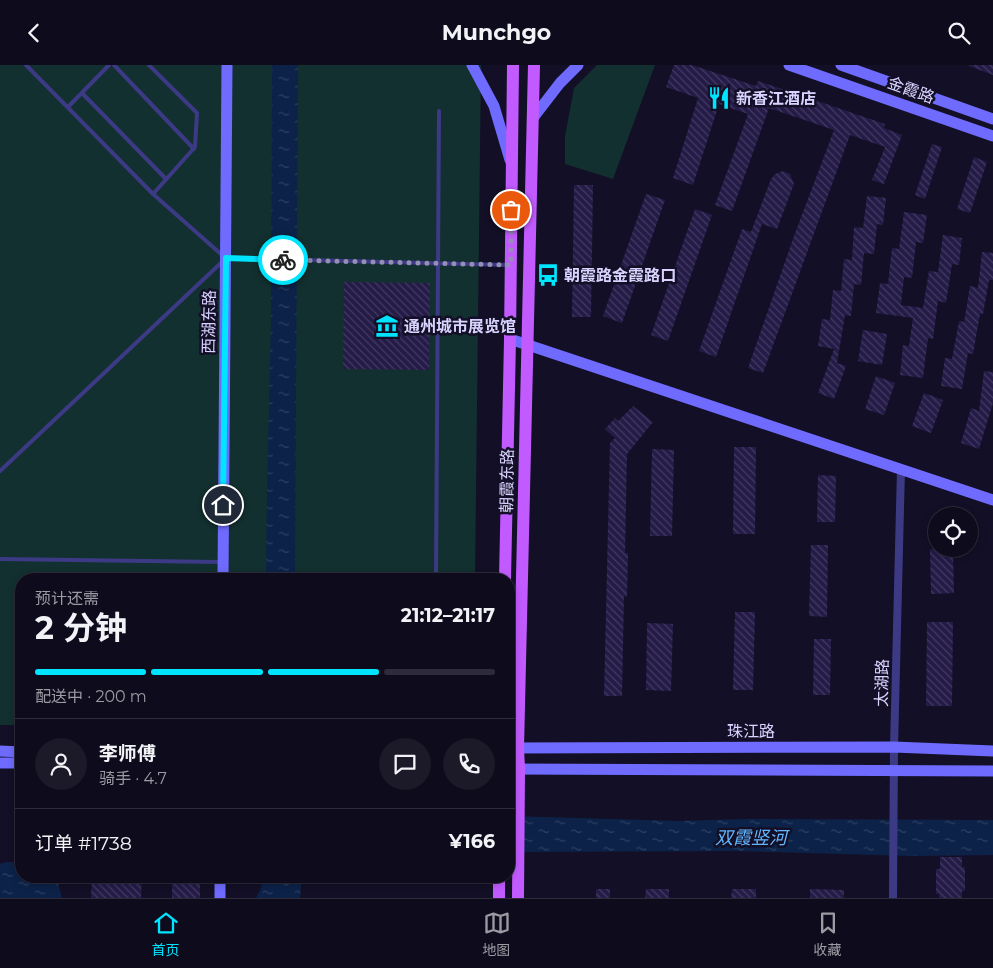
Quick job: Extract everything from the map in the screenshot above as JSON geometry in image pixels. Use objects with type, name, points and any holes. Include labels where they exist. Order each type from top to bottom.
[{"type":"main road","name":"朝霞东路","points":[[505,573],[513,65]]},
{"type":"main road","name":"朝霞东路","points":[[515,690],[534,65]]},
{"type":"main road","name":"朝霞东路","points":[[515,776],[518,797],[518,898]]},
{"type":"main road","points":[[499,883],[499,898]]},
{"type":"street","name":"西湖东路","points":[[223,573],[227,65]]},
{"type":"street","points":[[472,65],[494,106],[512,165]]},
{"type":"street","points":[[532,118],[560,83],[578,65]]},
{"type":"street","name":"金霞路","points":[[789,65],[993,136]]},
{"type":"street","name":"金霞路","points":[[841,65],[993,119]]},
{"type":"street","points":[[510,339],[993,500]]},
{"type":"street","name":"太湖路","points":[[893,898],[894,747],[901,469]]},
{"type":"street","name":"珠江路","points":[[515,748],[894,747],[993,751]]},
{"type":"street","points":[[0,751],[15,751]]},
{"type":"street","points":[[0,763],[15,763]]},
{"type":"street","points":[[515,769],[993,771]]},
{"type":"street","points":[[220,883],[220,898]]},
{"type":"lane","points":[[26,65],[153,194],[226,258],[511,265]]},
{"type":"lane","points":[[68,107],[109,65]]},
{"type":"lane","points":[[114,65],[194,149]]},
{"type":"lane","points":[[150,65],[197,113],[194,149],[153,194]]},
{"type":"lane","points":[[82,93],[166,179]]},
{"type":"lane","points":[[436,573],[439,111]]},
{"type":"lane","points":[[0,471],[226,258]]},
{"type":"lane","points":[[0,559],[223,562]]},
{"type":"green space","points":[[0,65],[481,65],[475,573],[15,573],[15,725],[0,725]]},
{"type":"green space","points":[[597,65],[655,65],[613,179],[565,164],[565,136],[574,88]]},
{"type":"water","points":[[272,65],[298,65],[295,573],[266,573],[271,319]]},
{"type":"water","name":"双霞竖河","points":[[515,816],[678,821],[747,819],[993,820],[993,855],[912,856],[739,851],[515,852]]},
{"type":"water","points":[[15,862],[15,883],[58,883],[62,898],[0,898],[0,864]]},
{"type":"water","points":[[262,883],[301,883],[300,898],[256,898]]},
{"type":"building","points":[[674,65],[692,65],[756,86],[758,81],[885,124],[884,128],[902,135],[884,184],[872,180],[885,147],[850,135],[763,373],[748,368],[794,236],[834,130],[769,108],[732,211],[715,205],[748,114],[719,104],[693,185],[673,178],[698,98],[666,87]]},
{"type":"building","points":[[993,65],[993,75],[969,66]]},
{"type":"building","points":[[932,144],[942,147],[925,199],[915,195]]},
{"type":"building","points":[[974,157],[987,162],[970,213],[957,209]]},
{"type":"building","points":[[783,171],[790,174],[794,184],[777,229],[762,224],[716,357],[699,351],[742,229],[751,232],[771,179],[775,174]]},
{"type":"building","points":[[574,185],[593,185],[591,317],[572,317]]},
{"type":"building","points":[[646,194],[665,200],[622,323],[603,316]]},
{"type":"building","points":[[867,196],[886,198],[883,225],[877,224],[874,254],[864,253],[861,285],[854,284],[851,316],[845,315],[837,363],[846,366],[834,399],[818,393],[834,349],[818,346],[822,319],[830,320],[833,290],[841,291],[844,259],[852,260],[854,227],[863,228]]},
{"type":"building","points":[[695,209],[712,215],[668,341],[651,335]]},
{"type":"building","points":[[904,212],[927,215],[923,243],[916,242],[912,278],[904,277],[901,305],[923,308],[929,271],[938,272],[943,235],[962,238],[959,265],[952,264],[946,303],[938,301],[933,339],[928,338],[923,378],[900,375],[903,345],[909,346],[913,318],[876,313],[880,283],[888,284],[892,248],[899,249]]},
{"type":"building","points":[[982,252],[993,253],[993,280],[989,280],[983,314],[980,314],[973,354],[968,353],[962,389],[941,386],[945,358],[952,359],[959,321],[964,322],[970,286],[978,288]]},
{"type":"building","name":"通州城市展览馆","points":[[344,282],[430,283],[429,370],[343,369]]},
{"type":"building","points":[[863,330],[887,334],[882,365],[858,361]]},
{"type":"building","points":[[984,371],[993,372],[993,403],[979,449],[961,443],[971,408],[979,411]]},
{"type":"building","points":[[876,376],[895,383],[884,415],[865,409]]},
{"type":"building","points":[[924,393],[943,400],[931,433],[912,426]]},
{"type":"building","points":[[633,406],[653,422],[627,454],[625,553],[628,553],[627,597],[624,596],[622,696],[604,696],[610,443],[615,438],[605,429],[615,418],[618,421]]},
{"type":"building","points":[[734,447],[756,447],[755,534],[733,534]]},
{"type":"building","points":[[652,449],[674,450],[672,536],[650,536]]},
{"type":"building","points":[[818,475],[836,476],[835,522],[817,522]]},
{"type":"building","points":[[811,545],[828,545],[827,617],[809,616]]},
{"type":"building","points":[[930,557],[953,557],[954,593],[931,594]]},
{"type":"building","points":[[735,612],[755,612],[753,690],[733,690]]},
{"type":"building","points":[[927,622],[953,622],[952,706],[926,706]]},
{"type":"building","points":[[647,623],[673,624],[671,691],[646,690]]},
{"type":"building","points":[[814,639],[831,639],[830,695],[813,695]]},
{"type":"building","points":[[940,857],[962,857],[962,867],[965,867],[965,891],[962,891],[962,898],[939,898],[939,894],[936,894],[936,869],[940,869]]},
{"type":"building","points":[[92,883],[142,883],[141,898],[91,898]]},
{"type":"building","points":[[172,883],[200,883],[200,898],[172,898]]},
{"type":"building","points":[[596,889],[610,889],[610,898],[596,898]]},
{"type":"building","points":[[646,889],[669,889],[669,898],[645,898]]},
{"type":"building","points":[[732,889],[756,889],[756,898],[731,898]]},
{"type":"building","points":[[810,889],[844,890],[844,898],[810,898]]},
{"type":"way so far","points":[[283,260],[511,265],[511,210]]},
{"type":"place","name":"新香江酒店","points":[[719,98]]},
{"type":"place","name":"朝霞路金霞路口","points":[[548,275]]},
{"type":"place","name":"通州城市展览馆","points":[[387,326]]},
{"type":"route","points":[[223,505],[226,258],[283,260]]}]
